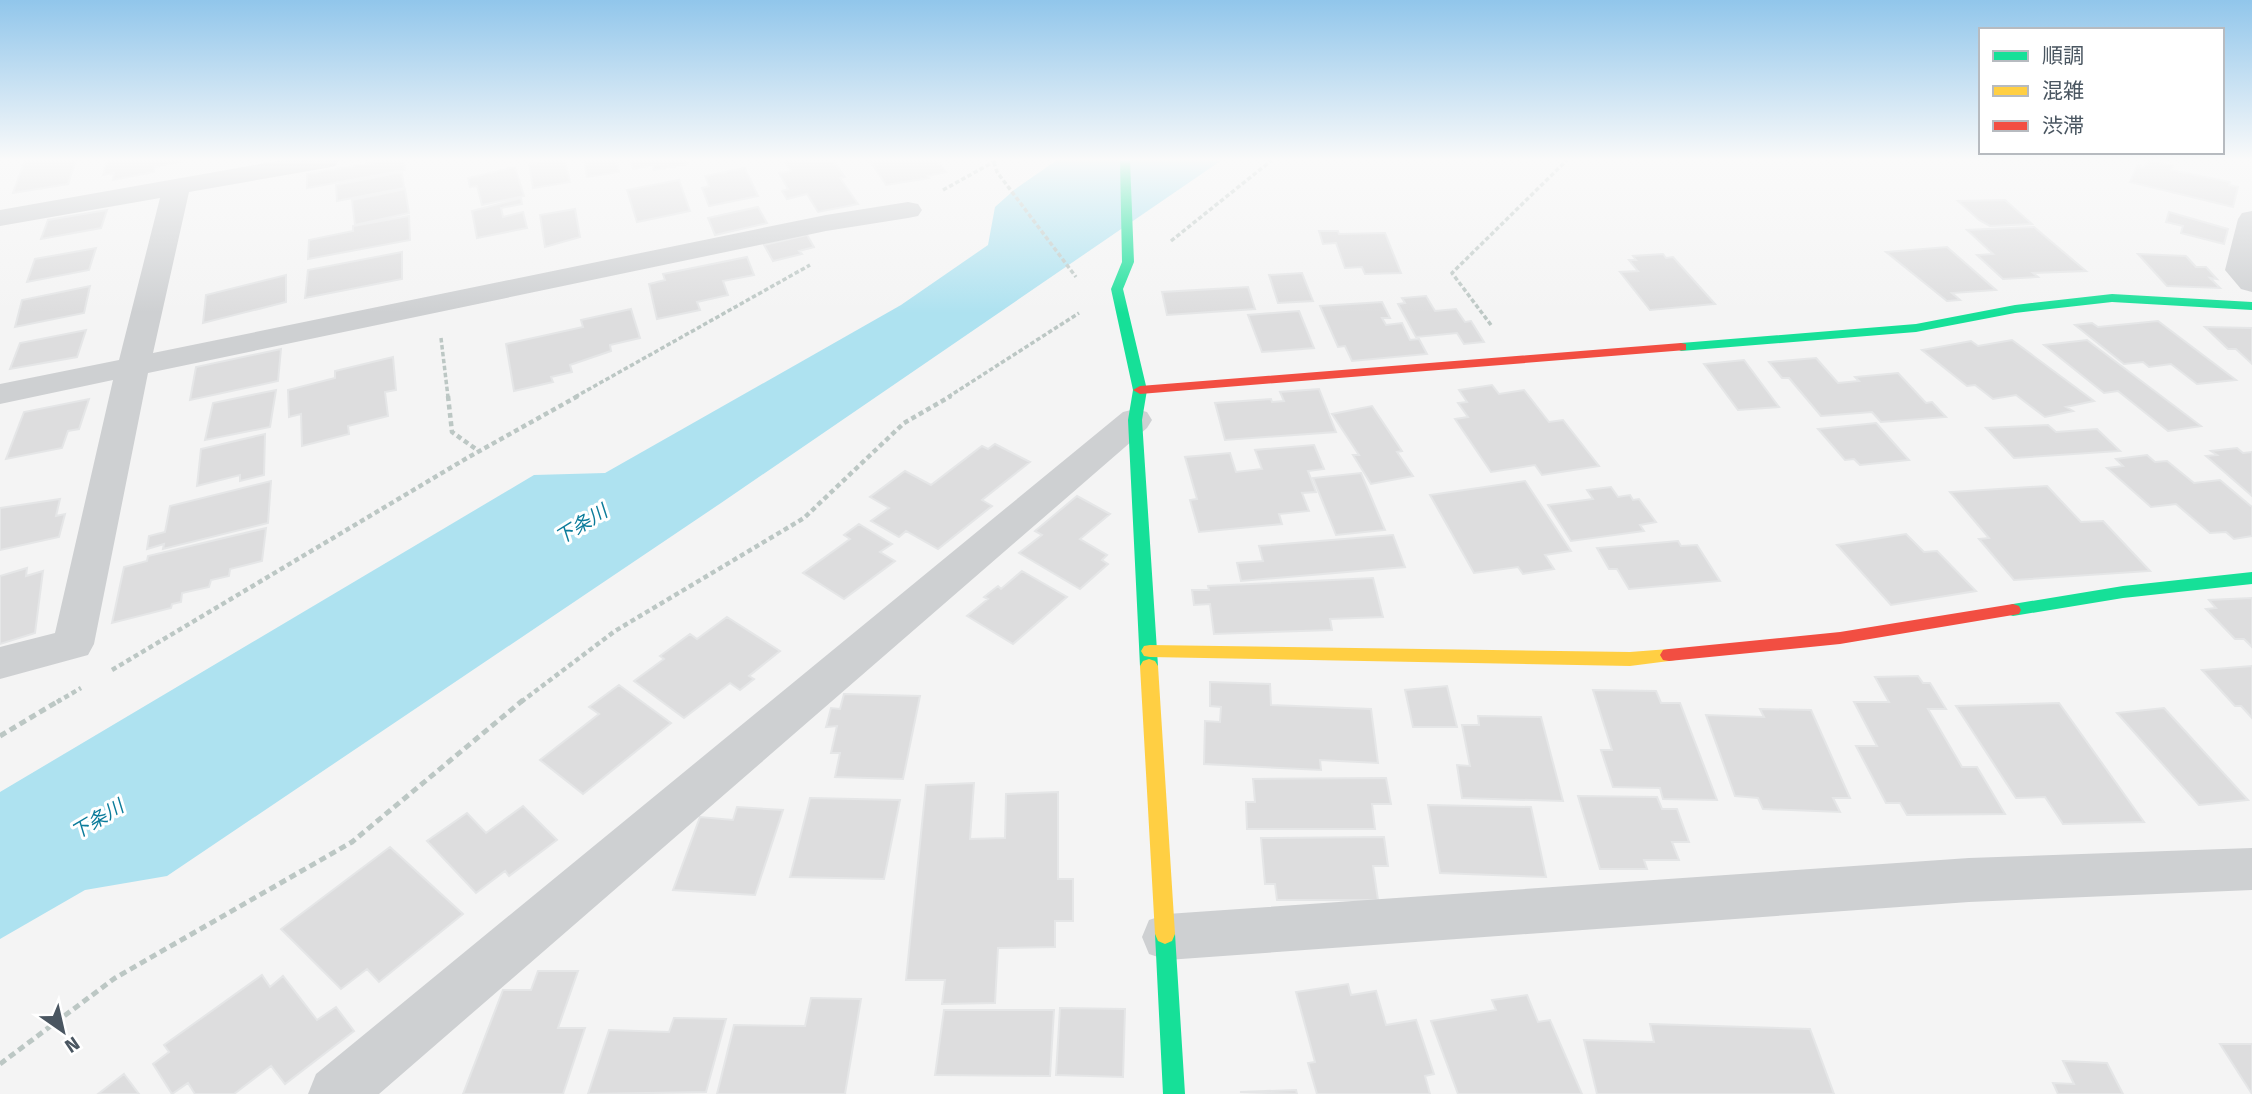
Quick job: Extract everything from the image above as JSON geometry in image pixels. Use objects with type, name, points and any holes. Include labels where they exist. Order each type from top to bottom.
[{"type":"street","points":[[0,218],[38,211]]},
{"type":"street","points":[[0,663],[73,644],[133,366],[171,211]]},
{"type":"street","points":[[0,394],[826,223],[896,211]]},
{"type":"street","points":[[1127,211],[1128,262],[1117,289],[1138,405],[1174,1094]]},
{"type":"street","points":[[2252,219],[2240,270],[2252,283]]},
{"type":"street","points":[[336,1094],[1138,405],[1517,359],[1916,328],[2015,309],[2112,298],[2252,306]]},
{"type":"street","points":[[1150,651],[1630,659],[1840,638],[2123,592],[2252,578]]},
{"type":"street","points":[[1167,937],[1969,880],[2252,869]]},
{"type":"path","points":[[1026,211],[1095,303]]},
{"type":"path","points":[[0,1064],[115,978],[352,842],[481,732],[615,631],[804,518],[904,423],[969,386],[1117,289],[1211,211]]},
{"type":"path","points":[[1515,211],[1452,273],[1517,359]]},
{"type":"path","points":[[104,675],[480,452],[816,262]]},
{"type":"path","points":[[438,303],[452,432],[480,452]]},
{"type":"path","points":[[0,736],[92,682]]},
{"type":"water","name":"下条川","points":[[994,211],[1147,211],[721,503],[167,876],[85,890],[0,939],[0,792],[534,475],[605,473],[901,305],[988,245]]},
{"type":"building","points":[[107,211],[101,228],[41,239],[48,220]]},
{"type":"building","points":[[353,211],[409,211],[409,213],[355,225]]},
{"type":"building","points":[[472,211],[502,211],[503,217],[523,212],[527,228],[477,238]]},
{"type":"building","points":[[575,211],[580,237],[545,247],[540,215]]},
{"type":"building","points":[[634,211],[690,211],[637,222]]},
{"type":"building","points":[[740,211],[760,211],[767,223],[715,235],[708,218]]},
{"type":"building","points":[[1969,211],[2017,211],[2032,224],[1990,226]]},
{"type":"building","points":[[2169,212],[2228,229],[2224,244],[2181,233],[2183,226],[2166,222]]},
{"type":"building","points":[[409,216],[410,240],[308,259],[309,240],[353,231],[353,226]]},
{"type":"building","points":[[2034,227],[2086,271],[2033,273],[2038,277],[2003,279],[1977,255],[1993,254],[1967,230]]},
{"type":"building","points":[[1319,231],[1338,231],[1339,234],[1385,233],[1401,273],[1365,274],[1362,267],[1345,268],[1336,243],[1323,244]]},
{"type":"building","points":[[807,235],[814,247],[799,251],[802,254],[773,261],[764,245]]},
{"type":"building","points":[[1947,247],[1996,290],[1952,293],[1960,300],[1947,301],[1886,252]]},
{"type":"building","points":[[96,248],[89,270],[27,282],[35,259]]},
{"type":"building","points":[[402,252],[402,279],[305,298],[308,270]]},
{"type":"building","points":[[1663,254],[1666,258],[1673,257],[1715,304],[1650,310],[1620,272],[1638,271],[1629,260],[1636,260],[1633,256]]},
{"type":"building","points":[[2138,254],[2186,256],[2196,267],[2206,267],[2217,279],[2210,278],[2220,288],[2167,286]]},
{"type":"building","points":[[747,257],[754,275],[723,281],[728,295],[697,302],[700,310],[657,319],[649,284],[665,280],[663,274]]},
{"type":"building","points":[[1302,273],[1313,301],[1278,303],[1269,275]]},
{"type":"building","points":[[286,275],[286,302],[203,323],[206,295]]},
{"type":"building","points":[[90,286],[84,313],[15,327],[22,300]]},
{"type":"building","points":[[1248,287],[1255,309],[1167,315],[1162,292]]},
{"type":"building","points":[[1426,296],[1435,311],[1456,309],[1465,322],[1471,321],[1484,342],[1464,344],[1457,333],[1416,337],[1398,304],[1405,303],[1402,298]]},
{"type":"building","points":[[1382,302],[1390,318],[1382,318],[1386,325],[1402,323],[1410,340],[1419,339],[1427,354],[1352,361],[1345,346],[1338,347],[1320,306]]},
{"type":"building","points":[[631,309],[640,338],[610,345],[611,351],[570,365],[572,372],[551,377],[553,382],[514,391],[506,344],[583,327],[581,320]]},
{"type":"building","points":[[1299,311],[1314,348],[1262,352],[1248,315]]},
{"type":"building","points":[[2158,321],[2236,380],[2197,384],[2171,364],[2149,367],[2143,362],[2124,364],[2075,325],[2092,323],[2098,327]]},
{"type":"building","points":[[2205,327],[2252,328],[2252,364],[2236,349],[2228,349]]},
{"type":"building","points":[[86,330],[77,357],[10,369],[20,343]]},
{"type":"building","points":[[2012,340],[2094,401],[2066,407],[2073,411],[2045,417],[2016,395],[1993,399],[1975,385],[1967,386],[1922,350],[1971,341],[1978,346]]},
{"type":"building","points":[[2087,340],[2201,426],[2168,431],[2118,391],[2104,393],[2044,345]]},
{"type":"building","points":[[281,349],[278,381],[190,400],[196,367]]},
{"type":"building","points":[[393,357],[396,390],[385,392],[388,416],[348,426],[349,434],[302,446],[301,414],[289,417],[288,390],[335,378],[335,371]]},
{"type":"building","points":[[1816,358],[1838,383],[1859,381],[1855,377],[1898,373],[1926,403],[1932,402],[1946,417],[1881,422],[1872,412],[1821,416],[1789,378],[1782,378],[1769,362]]},
{"type":"building","points":[[1744,360],[1779,407],[1738,410],[1704,364]]},
{"type":"building","points":[[1492,385],[1499,394],[1524,390],[1549,422],[1563,420],[1599,466],[1542,475],[1535,465],[1491,472],[1455,419],[1468,417],[1458,403],[1467,402],[1459,390]]},
{"type":"building","points":[[1319,389],[1336,432],[1225,440],[1215,403],[1271,399],[1272,402],[1284,401],[1280,392]]},
{"type":"building","points":[[276,390],[270,427],[205,440],[213,403]]},
{"type":"building","points":[[89,399],[79,429],[68,431],[62,448],[6,459],[24,412]]},
{"type":"building","points":[[1372,406],[1402,451],[1397,452],[1413,476],[1371,484],[1353,455],[1359,455],[1332,414]]},
{"type":"building","points":[[1876,423],[1909,460],[1860,465],[1854,459],[1845,460],[1818,429]]},
{"type":"building","points":[[2048,425],[2056,432],[2097,429],[2120,451],[2014,458],[1986,428]]},
{"type":"building","points":[[265,434],[264,475],[240,481],[240,475],[197,486],[201,449]]},
{"type":"building","points":[[995,444],[1030,462],[982,500],[992,506],[938,549],[906,531],[899,537],[871,521],[889,508],[870,497],[905,471],[931,485],[982,446],[988,449]]},
{"type":"building","points":[[1314,445],[1324,469],[1308,471],[1316,492],[1302,493],[1309,511],[1279,514],[1282,524],[1199,532],[1190,500],[1197,499],[1185,457],[1230,453],[1236,472],[1262,469],[1255,450]]},
{"type":"building","points":[[2237,448],[2243,453],[2252,452],[2252,496],[2206,456],[2217,455],[2211,451]]},
{"type":"building","points":[[2147,455],[2155,462],[2167,461],[2194,483],[2220,480],[2252,507],[2252,536],[2234,539],[2226,532],[2210,533],[2176,504],[2151,507],[2107,468],[2123,466],[2116,459]]},
{"type":"building","points":[[1361,473],[1385,530],[1336,535],[1313,478]]},
{"type":"building","points":[[271,481],[268,523],[163,549],[164,544],[147,549],[149,536],[165,532],[170,506]]},
{"type":"building","points":[[1525,481],[1571,551],[1545,555],[1554,569],[1523,574],[1518,567],[1474,573],[1430,495]]},
{"type":"building","points":[[2047,486],[2081,522],[2103,521],[2150,571],[2014,580],[1979,539],[1989,538],[1950,492]]},
{"type":"building","points":[[1611,487],[1618,497],[1630,495],[1633,500],[1639,499],[1656,522],[1640,525],[1644,531],[1571,541],[1548,505],[1593,499],[1587,490]]},
{"type":"building","points":[[1077,496],[1110,514],[1080,539],[1107,555],[1102,560],[1108,564],[1080,589],[1019,553],[1042,535],[1035,531]]},
{"type":"building","points":[[60,499],[56,516],[65,514],[59,537],[0,550],[0,508]]},
{"type":"building","points":[[859,524],[892,544],[880,552],[895,561],[844,599],[803,573],[850,539],[844,535]]},
{"type":"building","points":[[266,528],[262,561],[230,569],[229,576],[211,580],[209,587],[182,593],[181,602],[172,604],[171,608],[112,623],[124,567],[147,561],[148,556]]},
{"type":"building","points":[[1906,534],[1924,552],[1937,551],[1976,591],[1891,605],[1837,545]]},
{"type":"building","points":[[1393,535],[1405,567],[1241,581],[1237,563],[1263,561],[1259,546]]},
{"type":"building","points":[[1678,541],[1681,546],[1697,545],[1720,581],[1629,589],[1617,569],[1609,569],[1597,548]]},
{"type":"building","points":[[27,568],[26,576],[43,571],[35,633],[0,644],[0,576]]},
{"type":"building","points":[[1022,571],[1067,597],[1013,644],[967,616],[988,599],[984,597],[998,586],[1001,589]]},
{"type":"building","points":[[1373,578],[1383,617],[1330,619],[1332,630],[1214,634],[1210,604],[1194,605],[1192,590],[1209,590],[1208,586]]},
{"type":"building","points":[[2252,598],[2252,647],[2244,639],[2235,639],[2206,609],[2216,608],[2209,600]]},
{"type":"building","points":[[727,617],[780,651],[749,676],[754,679],[740,690],[730,683],[684,718],[634,681],[664,659],[660,656],[690,634],[697,639]]},
{"type":"building","points":[[2252,666],[2252,718],[2241,706],[2235,706],[2202,670]]},
{"type":"building","points":[[1918,676],[1923,683],[1930,683],[1946,709],[1928,709],[1962,767],[1977,767],[2005,814],[1907,815],[1900,803],[1886,803],[1856,746],[1877,746],[1854,702],[1889,702],[1875,677]]},
{"type":"building","points":[[1210,682],[1270,684],[1271,705],[1371,709],[1378,763],[1320,760],[1321,770],[1204,764],[1205,721],[1220,722],[1221,707],[1210,706]]},
{"type":"building","points":[[619,685],[671,723],[583,794],[540,760],[599,714],[589,707]]},
{"type":"building","points":[[1447,686],[1457,727],[1413,727],[1405,690]]},
{"type":"building","points":[[1593,690],[1656,691],[1661,703],[1680,703],[1717,800],[1663,799],[1660,788],[1613,787],[1601,750],[1612,750]]},
{"type":"building","points":[[844,694],[920,696],[903,779],[835,777],[840,753],[831,753],[837,726],[826,727],[831,708],[840,709]]},
{"type":"building","points":[[2059,703],[2144,822],[2063,824],[2045,797],[2016,798],[1956,706]]},
{"type":"building","points":[[2164,708],[2248,800],[2199,805],[2117,713]]},
{"type":"building","points":[[1760,709],[1811,710],[1850,798],[1833,798],[1840,812],[1763,809],[1758,798],[1735,796],[1706,715],[1764,717]]},
{"type":"building","points":[[1478,716],[1541,717],[1563,801],[1462,798],[1457,765],[1470,766],[1462,725],[1479,725]]},
{"type":"building","points":[[1386,778],[1391,804],[1372,804],[1375,829],[1247,829],[1246,802],[1255,802],[1253,779]]},
{"type":"building","points":[[974,783],[970,839],[1005,838],[1006,794],[1058,792],[1058,879],[1073,879],[1073,921],[1055,921],[1055,947],[998,948],[995,1003],[942,1004],[945,980],[906,980],[926,785]]},
{"type":"building","points":[[1578,796],[1657,797],[1662,809],[1677,809],[1689,842],[1672,842],[1679,860],[1644,860],[1647,869],[1600,869]]},
{"type":"building","points":[[810,798],[900,800],[884,879],[790,877]]},
{"type":"building","points":[[1428,805],[1531,807],[1546,877],[1440,873]]},
{"type":"building","points":[[523,806],[557,840],[509,876],[505,871],[476,893],[427,841],[467,813],[486,833]]},
{"type":"building","points":[[737,807],[783,810],[755,895],[673,890],[700,817],[733,820]]},
{"type":"building","points":[[1384,837],[1388,866],[1373,866],[1378,900],[1277,900],[1275,884],[1265,884],[1261,838]]},
{"type":"building","points":[[390,847],[463,914],[379,982],[367,969],[341,989],[281,929]]},
{"type":"building","points":[[538,971],[578,971],[558,1028],[585,1028],[563,1094],[463,1094],[503,990],[531,990]]},
{"type":"building","points":[[262,975],[270,987],[283,976],[317,1020],[336,1007],[354,1031],[285,1084],[271,1066],[234,1094],[195,1094],[188,1083],[172,1094],[153,1064],[169,1052],[164,1045]]},
{"type":"building","points":[[1348,984],[1351,995],[1376,991],[1386,1025],[1416,1020],[1434,1074],[1425,1076],[1430,1094],[1317,1094],[1308,1063],[1315,1062],[1296,992]]},
{"type":"building","points":[[1527,995],[1538,1022],[1550,1020],[1582,1094],[1458,1094],[1431,1021],[1496,1010],[1492,1000]]},
{"type":"building","points":[[811,998],[861,999],[845,1094],[717,1094],[734,1025],[805,1026]]},
{"type":"building","points":[[1060,1008],[1125,1009],[1123,1077],[1056,1075]]},
{"type":"building","points":[[944,1010],[1054,1010],[1050,1076],[935,1075]]},
{"type":"building","points":[[674,1018],[726,1019],[706,1092],[588,1094],[609,1030],[669,1032]]},
{"type":"building","points":[[1650,1024],[1810,1029],[1834,1094],[1597,1094],[1584,1040],[1654,1042]]},
{"type":"building","points":[[2220,1044],[2252,1044],[2252,1094]]},
{"type":"building","points":[[2063,1061],[2107,1063],[2123,1094],[2058,1094],[2053,1083],[2074,1084]]},
{"type":"building","points":[[124,1074],[139,1094],[98,1094]]},
{"type":"building","points":[[1296,1090],[1297,1094],[1240,1092]]},
{"type":"traffic: fast","points":[[1127,211],[1128,262],[1117,289],[1140,390],[1135,420],[1149,666]]},
{"type":"traffic: fast","points":[[1681,347],[1916,328],[2015,309],[2112,298],[2252,306]]},
{"type":"traffic: fast","points":[[2013,610],[2123,592],[2252,578]]},
{"type":"traffic: fast","points":[[1165,934],[1174,1094]]},
{"type":"traffic: slow","points":[[1150,651],[1630,659],[1669,655]]},
{"type":"traffic: slow","points":[[1149,666],[1165,934]]},
{"type":"traffic: jam","points":[[1140,390],[1681,347]]},
{"type":"traffic: jam","points":[[1669,655],[1840,638],[2013,610]]}]
